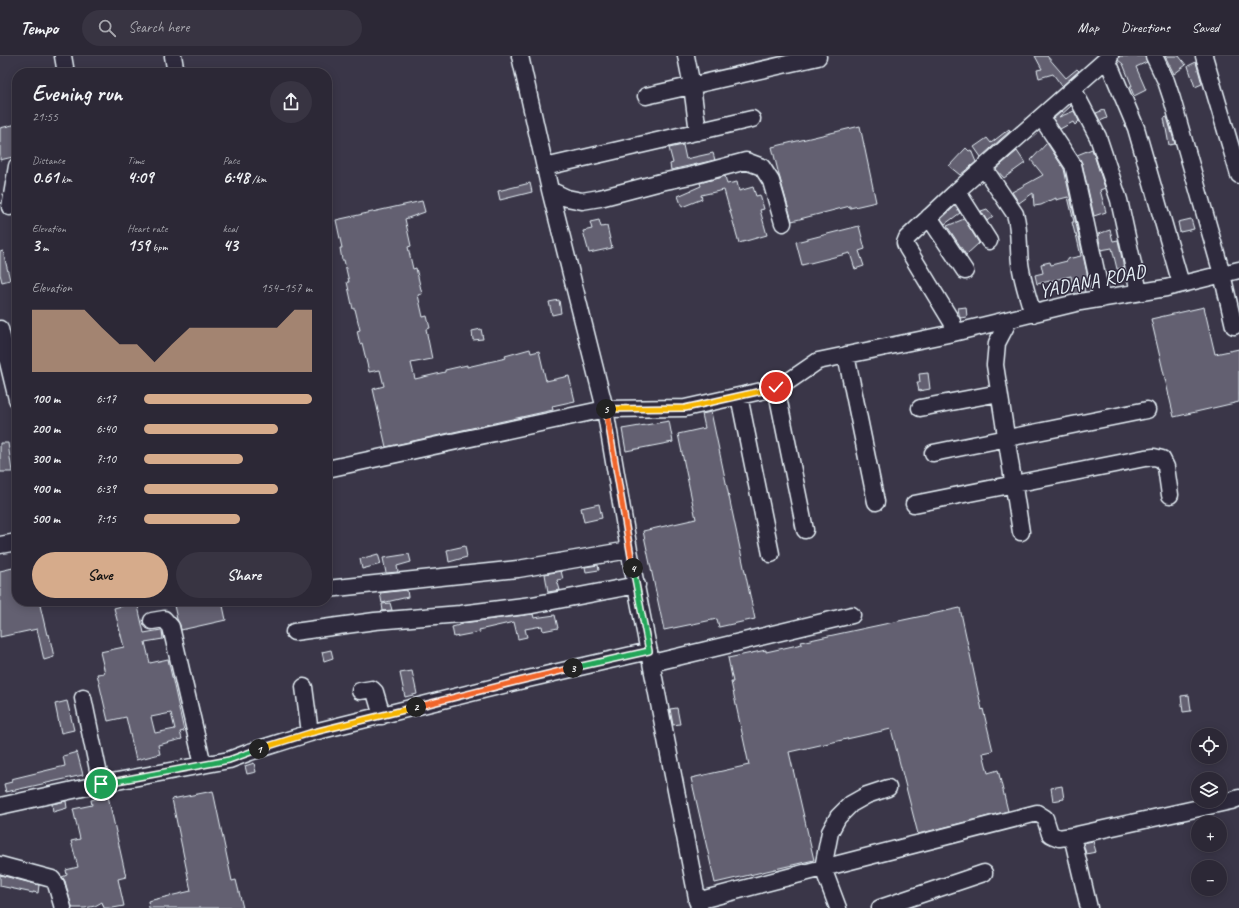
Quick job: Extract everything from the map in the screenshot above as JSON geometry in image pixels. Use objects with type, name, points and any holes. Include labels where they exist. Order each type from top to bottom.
[{"type":"street","points":[[63,56],[65,68]]},
{"type":"street","points":[[173,56],[175,68]]},
{"type":"street","points":[[520,56],[550,190],[605,409],[629,550],[698,904],[823,868],[1037,813],[1045,818],[1050,834],[1059,838],[1239,798]]},
{"type":"street","points":[[686,56],[692,86],[698,132]]},
{"type":"street","points":[[1154,56],[1166,81],[1172,99],[1222,274],[1234,326]]},
{"type":"street","points":[[1204,56],[1239,175]]},
{"type":"street","points":[[646,96],[692,86],[768,62],[818,57]]},
{"type":"street","points":[[953,333],[954,329],[952,322],[905,243],[907,238],[957,191],[1109,58],[1136,128],[1181,284]]},
{"type":"street","points":[[1074,89],[1098,137],[1119,200],[1139,292]]},
{"type":"street","points":[[1041,117],[1073,165],[1102,299]]},
{"type":"street","points":[[545,167],[752,119]]},
{"type":"street","points":[[550,190],[567,198],[582,200],[600,198],[746,161],[762,167],[772,181],[783,223]]},
{"type":"street","points":[[984,168],[1017,218],[1021,270],[1033,314]]},
{"type":"street","points":[[957,191],[989,241]]},
{"type":"street","points":[[10,207],[12,195]]},
{"type":"street","points":[[929,218],[965,271]]},
{"type":"street","name":"YADANA ROAD","points":[[332,468],[605,409],[685,408],[776,387],[789,382],[815,362],[953,333],[1080,302],[1181,284],[1239,270]]},
{"type":"street","points":[[1009,320],[997,343],[995,365],[1021,532]]},
{"type":"street","points":[[0,329],[12,378]]},
{"type":"street","points":[[846,355],[876,502]]},
{"type":"street","points":[[776,387],[805,530]]},
{"type":"street","points":[[920,408],[999,393]]},
{"type":"street","points":[[738,396],[771,554]]},
{"type":"street","points":[[933,453],[1147,410]]},
{"type":"street","points":[[914,504],[1154,457],[1162,459],[1166,467],[1170,495]]},
{"type":"street","points":[[0,545],[12,543]]},
{"type":"street","points":[[332,588],[518,568],[629,550]]},
{"type":"street","points":[[294,632],[532,605],[637,585]]},
{"type":"street","points":[[0,806],[101,784],[229,760],[310,733],[519,681],[650,657],[852,615]]},
{"type":"street","points":[[152,621],[164,619],[171,627],[203,764]]},
{"type":"street","points":[[304,687],[310,733]]},
{"type":"street","points":[[360,690],[372,689],[375,692],[382,716]]},
{"type":"street","points":[[83,698],[101,784]]},
{"type":"street","points":[[838,908],[823,868],[830,832],[838,817],[851,804],[867,795],[888,788]]},
{"type":"street","points":[[1072,836],[1090,908]]},
{"type":"street","points":[[0,864],[52,879],[56,884],[63,908]]},
{"type":"street","points":[[880,908],[984,873]]},
{"type":"building","points":[[1035,56],[1047,56],[1066,78],[1077,69],[1079,71],[1062,86],[1053,74],[1039,78],[1037,70],[1042,69]]},
{"type":"building","points":[[1119,56],[1145,56],[1147,62],[1136,67],[1146,90],[1134,96],[1130,86],[1132,86],[1123,64],[1118,60]]},
{"type":"building","points":[[1165,56],[1179,56],[1186,65],[1174,74]]},
{"type":"building","points":[[1196,62],[1202,84],[1195,87],[1188,66]]},
{"type":"building","points":[[1070,104],[1071,106],[1059,117],[1074,111],[1079,121],[1075,125],[1073,122],[1060,129],[1053,119]]},
{"type":"building","points":[[1104,110],[1107,118],[1100,121],[1096,113]]},
{"type":"building","points":[[1167,117],[1175,144],[1169,145],[1164,118]]},
{"type":"building","points":[[12,125],[12,157],[0,160],[0,128]]},
{"type":"building","points":[[860,126],[876,202],[850,208],[850,206],[792,221],[772,147]]},
{"type":"building","points":[[1009,129],[1010,131],[981,157],[974,147],[987,138],[991,143]]},
{"type":"building","points":[[1047,143],[1064,169],[1090,287],[1084,288],[1085,292],[1074,294],[1071,276],[1037,284],[1035,275],[1043,273],[1041,264],[1050,262],[1051,265],[1081,256],[1072,222],[1074,222],[1068,197],[1056,200],[1056,198],[1041,205],[1034,206],[1033,193],[1019,203],[1012,192],[1043,175],[1031,160]]},
{"type":"building","points":[[683,145],[686,159],[713,153],[715,160],[671,170],[670,164],[673,163],[669,148]]},
{"type":"building","points":[[966,148],[969,151],[971,150],[976,162],[960,175],[949,166]]},
{"type":"building","points":[[1092,149],[1105,188],[1100,190],[1106,212],[1094,216],[1082,163],[1077,155]]},
{"type":"building","points":[[1017,151],[1025,163],[1004,178],[996,169]]},
{"type":"building","points":[[725,176],[727,184],[737,182],[739,191],[753,187],[756,196],[760,195],[764,209],[760,210],[767,235],[739,243],[724,190],[701,195],[702,199],[682,207],[678,196],[701,186],[700,183]]},
{"type":"building","points":[[530,183],[532,192],[500,200],[498,191]]},
{"type":"building","points":[[422,201],[425,212],[405,219],[411,246],[408,247],[413,269],[416,268],[422,294],[418,295],[423,317],[427,316],[430,328],[426,329],[432,359],[411,363],[415,379],[445,372],[445,370],[467,365],[467,367],[506,358],[505,356],[530,349],[531,353],[539,351],[546,381],[569,376],[575,401],[552,406],[553,410],[386,447],[373,389],[384,386],[380,370],[369,372],[362,343],[360,344],[357,331],[360,330],[355,309],[353,309],[344,260],[342,260],[340,248],[342,248],[336,220]]},
{"type":"building","points":[[955,206],[960,213],[945,224],[941,219]]},
{"type":"building","points":[[987,209],[993,216],[987,221],[981,211]]},
{"type":"building","points":[[964,219],[979,243],[966,255],[947,226]]},
{"type":"building","points":[[1191,219],[1194,229],[1180,232],[1178,222]]},
{"type":"building","points":[[599,220],[601,227],[607,226],[612,248],[589,253],[583,231],[592,229],[590,222]]},
{"type":"building","points":[[859,226],[865,249],[859,251],[864,266],[855,269],[850,253],[802,265],[796,242]]},
{"type":"building","points":[[1110,230],[1113,241],[1118,240],[1124,268],[1117,269],[1112,248],[1101,250],[1098,234]]},
{"type":"building","points":[[3,251],[10,280],[2,282],[0,274],[0,252]]},
{"type":"building","points":[[559,300],[561,313],[552,315],[549,302]]},
{"type":"building","points":[[966,307],[967,317],[960,318],[958,308]]},
{"type":"building","points":[[1204,307],[1215,354],[1239,349],[1239,402],[1174,417],[1151,319]]},
{"type":"building","points":[[481,329],[483,339],[473,340],[472,331]]},
{"type":"building","points":[[928,373],[930,389],[919,391],[917,382],[920,382],[919,374]]},
{"type":"building","points":[[711,412],[755,619],[719,627],[717,619],[664,630],[643,531],[696,519],[678,434],[705,428],[702,414]]},
{"type":"building","points":[[669,421],[673,442],[626,451],[622,429]]},
{"type":"building","points":[[0,443],[8,443],[12,472],[0,472]]},
{"type":"building","points":[[599,504],[602,518],[584,522],[581,508]]},
{"type":"building","points":[[465,546],[467,557],[449,562],[447,550]]},
{"type":"building","points":[[378,554],[381,564],[362,569],[360,559]]},
{"type":"building","points":[[409,554],[411,562],[397,566],[398,572],[386,573],[383,558]]},
{"type":"building","points":[[598,565],[599,570],[586,572],[585,567]]},
{"type":"building","points":[[12,568],[12,606],[40,606],[54,657],[44,660],[37,629],[0,637],[0,571]]},
{"type":"building","points":[[561,571],[563,579],[557,580],[560,590],[548,592],[545,574]]},
{"type":"building","points":[[407,590],[408,597],[382,603],[380,593]]},
{"type":"building","points":[[390,603],[392,610],[383,611],[382,604]]},
{"type":"building","points":[[122,606],[138,606],[144,633],[162,631],[163,639],[145,642],[150,663],[168,659],[184,731],[180,732],[182,739],[158,745],[160,754],[136,760],[126,717],[108,721],[97,674],[105,673],[100,652],[124,647],[114,608]],"holes":[[[171,713],[175,729],[155,733],[151,717]]]},
{"type":"building","points":[[174,606],[223,606],[226,620],[181,630]]},
{"type":"building","points":[[960,608],[982,710],[983,709],[993,751],[983,753],[988,773],[998,770],[1008,811],[918,834],[891,729],[789,752],[814,860],[715,883],[691,778],[749,765],[731,682],[733,682],[728,658],[766,650],[766,652],[802,644],[801,642]]},
{"type":"building","points":[[533,614],[534,618],[555,615],[558,628],[543,631],[542,626],[525,629],[527,637],[518,639],[514,622],[479,630],[480,632],[454,637],[452,627],[463,623]]},
{"type":"building","points":[[331,650],[333,658],[324,661],[322,652]]},
{"type":"building","points":[[412,671],[417,694],[405,697],[400,673]]},
{"type":"building","points":[[1189,695],[1191,711],[1183,712],[1181,696]]},
{"type":"building","points":[[67,701],[74,730],[61,733],[55,704]]},
{"type":"building","points":[[677,708],[680,724],[673,725],[670,709]]},
{"type":"building","points":[[77,752],[83,775],[6,792],[4,784],[12,782],[11,779],[65,766],[63,756]]},
{"type":"building","points":[[254,763],[256,772],[247,774],[245,766]]},
{"type":"building","points":[[1062,786],[1064,799],[1053,801],[1051,788]]},
{"type":"building","points":[[213,791],[232,881],[236,880],[243,908],[149,908],[148,901],[191,891],[172,799]]},
{"type":"building","points":[[108,796],[126,877],[118,879],[124,906],[104,908],[102,902],[95,906],[85,908],[72,908],[65,881],[62,877],[67,875],[66,870],[78,867],[71,841],[80,839],[73,809],[92,805],[91,800]]},
{"type":"building","points":[[66,801],[67,808],[53,812],[52,804]]},
{"type":"building","points":[[1093,841],[1096,852],[1086,854],[1083,843]]},
{"type":"building","points":[[0,875],[39,885],[38,893],[0,886]]},
{"type":"route","points":[[101,784],[229,760],[310,733],[519,681],[649,651],[629,550],[605,409],[685,408],[776,387]]}]
